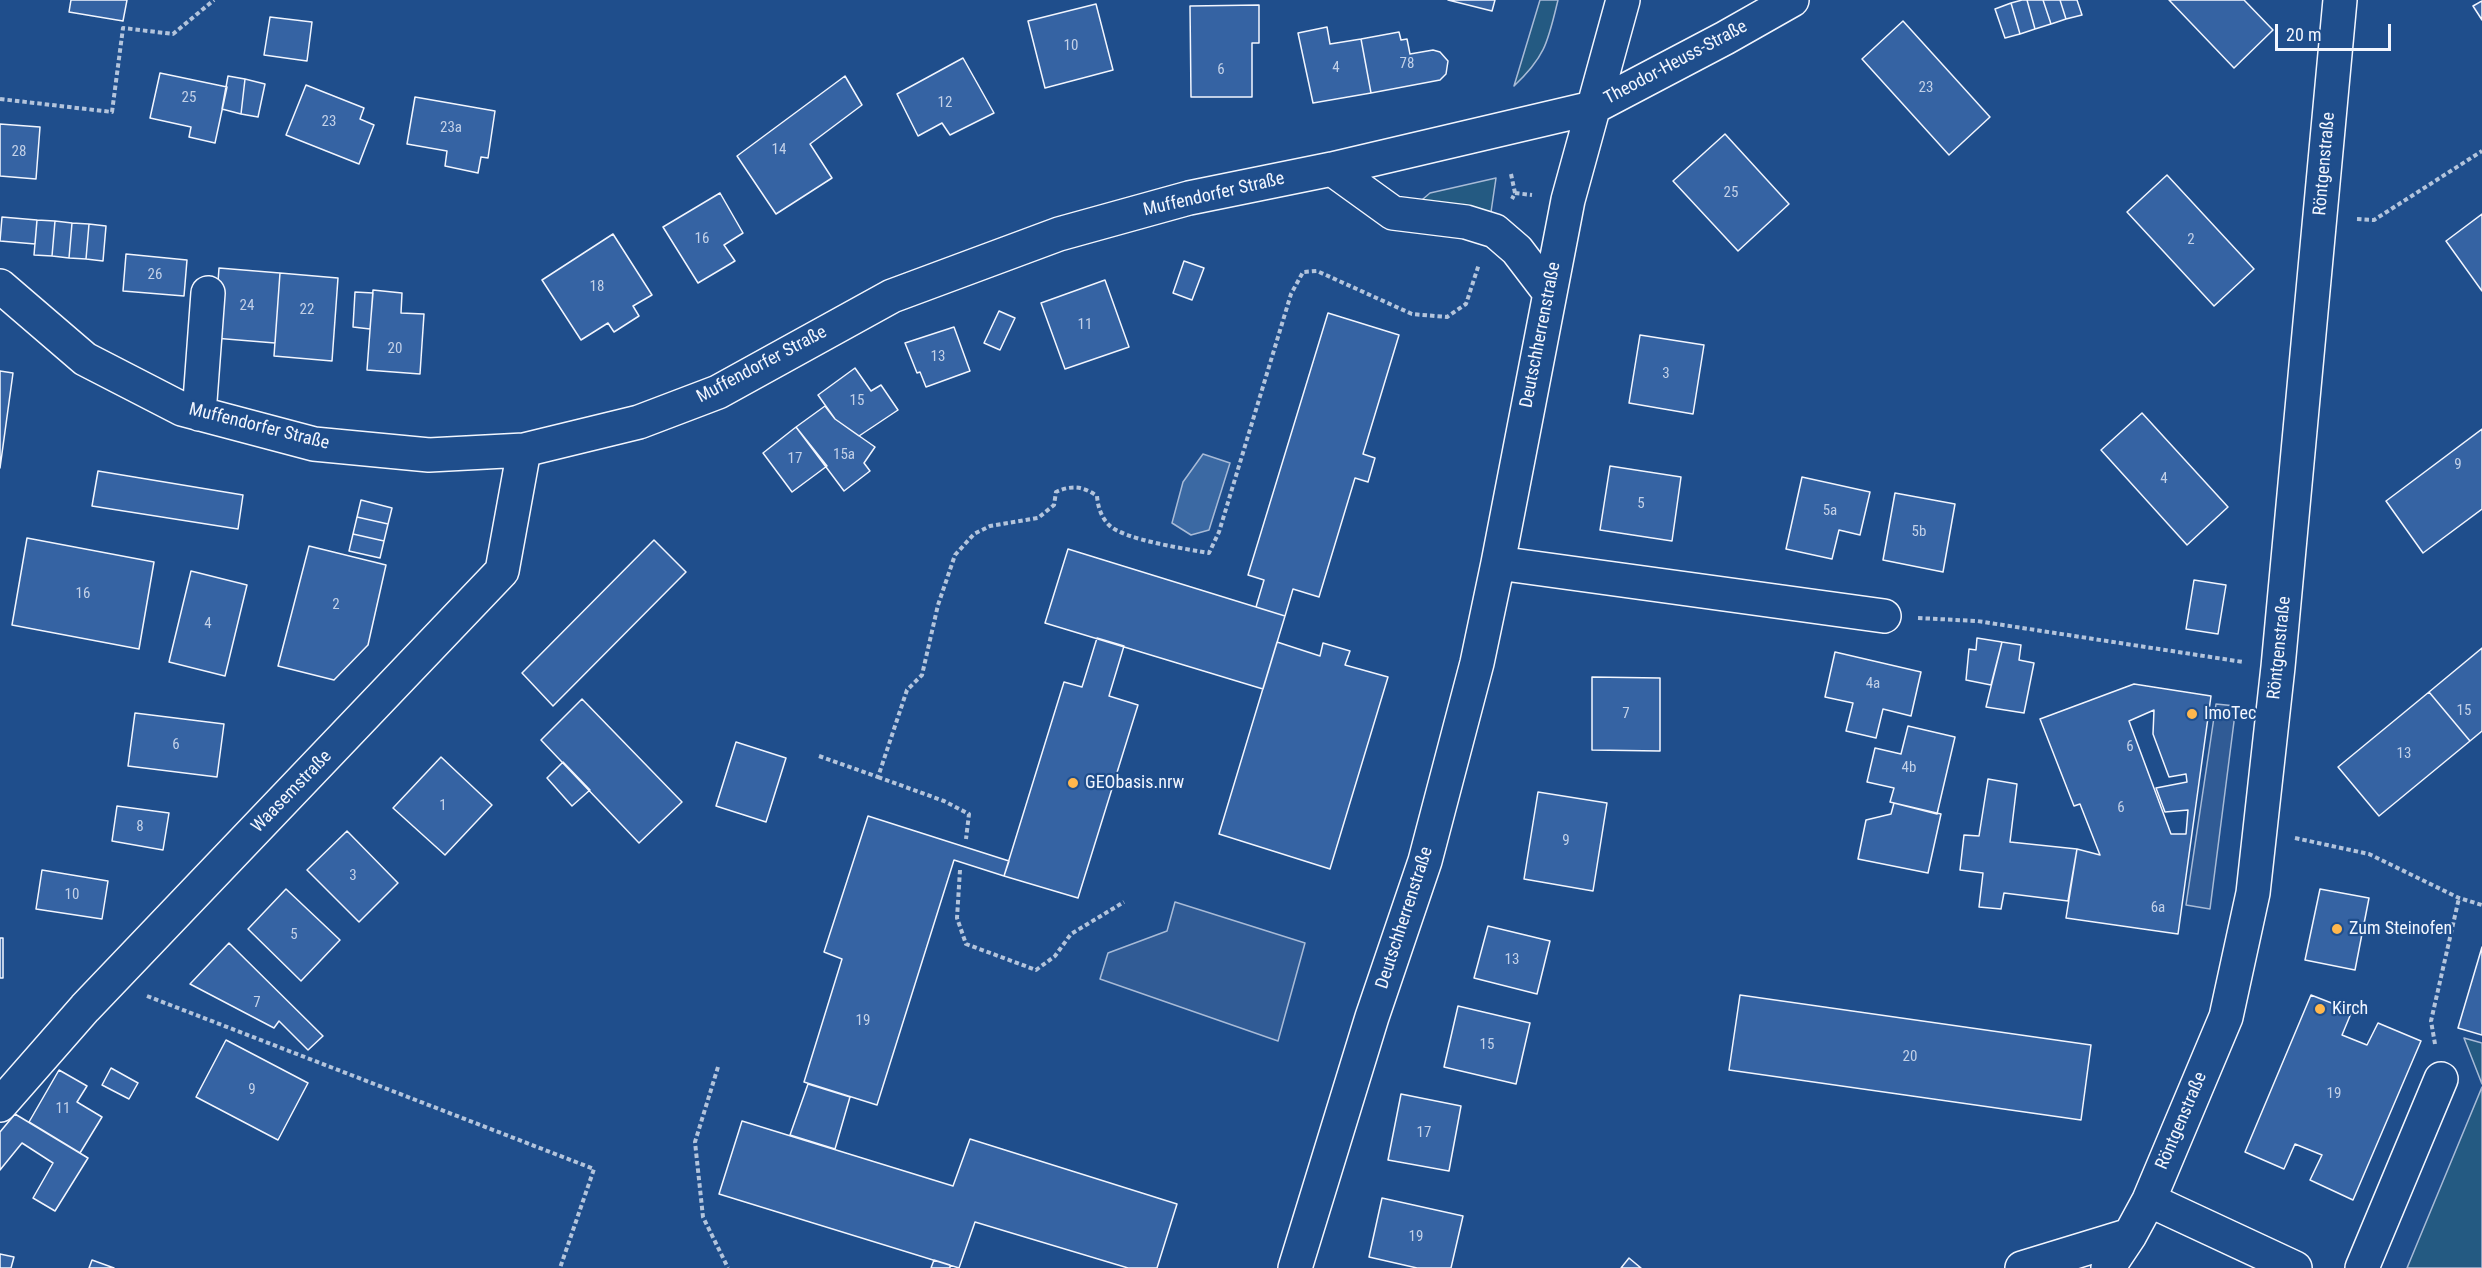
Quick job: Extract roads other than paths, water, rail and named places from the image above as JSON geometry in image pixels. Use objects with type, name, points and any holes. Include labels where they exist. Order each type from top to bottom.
[{"type":"street","name":"Deutschherrenstraße","points":[[1295,1268],[1372,1017],[1425,861],[1477,663],[1568,200],[1623,0]]},
{"type":"street","name":"Theodor-Heuss-Straße","points":[[1592,108],[1792,0]]},
{"type":"street","name":"Röntgenstraße","points":[[2108,1268],[2130,1235],[2149,1200],[2226,1017],[2253,893],[2278,667],[2340,0]]},
{"type":"street","name":"Muffendorfer Straße","points":[[0,286],[85,359],[182,409],[315,444],[429,455],[524,450],[639,422],[707,396],[892,296],[1059,234],[1189,198],[1332,170],[1592,108]]},
{"type":"street","points":[[1332,170],[1394,213],[1466,222],[1495,231],[1517,250],[1549,292]]},
{"type":"street","points":[[199,414],[208,293]]},
{"type":"street","name":"Waasemstraße","points":[[0,1105],[111,982],[502,571],[524,450]]},
{"type":"street","points":[[1498,563],[1884,616]]},
{"type":"street","points":[[2362,1268],[2441,1079]]},
{"type":"street","points":[[2149,1200],[2295,1268]]},
{"type":"street","points":[[2022,1268],[2130,1235]]},
{"type":"place","name":"ImoTec","points":[[2192,714]]},
{"type":"place","name":"GEObasis.nrw","points":[[1073,783]]},
{"type":"place","name":"Zum Steinofen","points":[[2337,929]]},
{"type":"place","name":"Kirch","points":[[2320,1009]]}]
